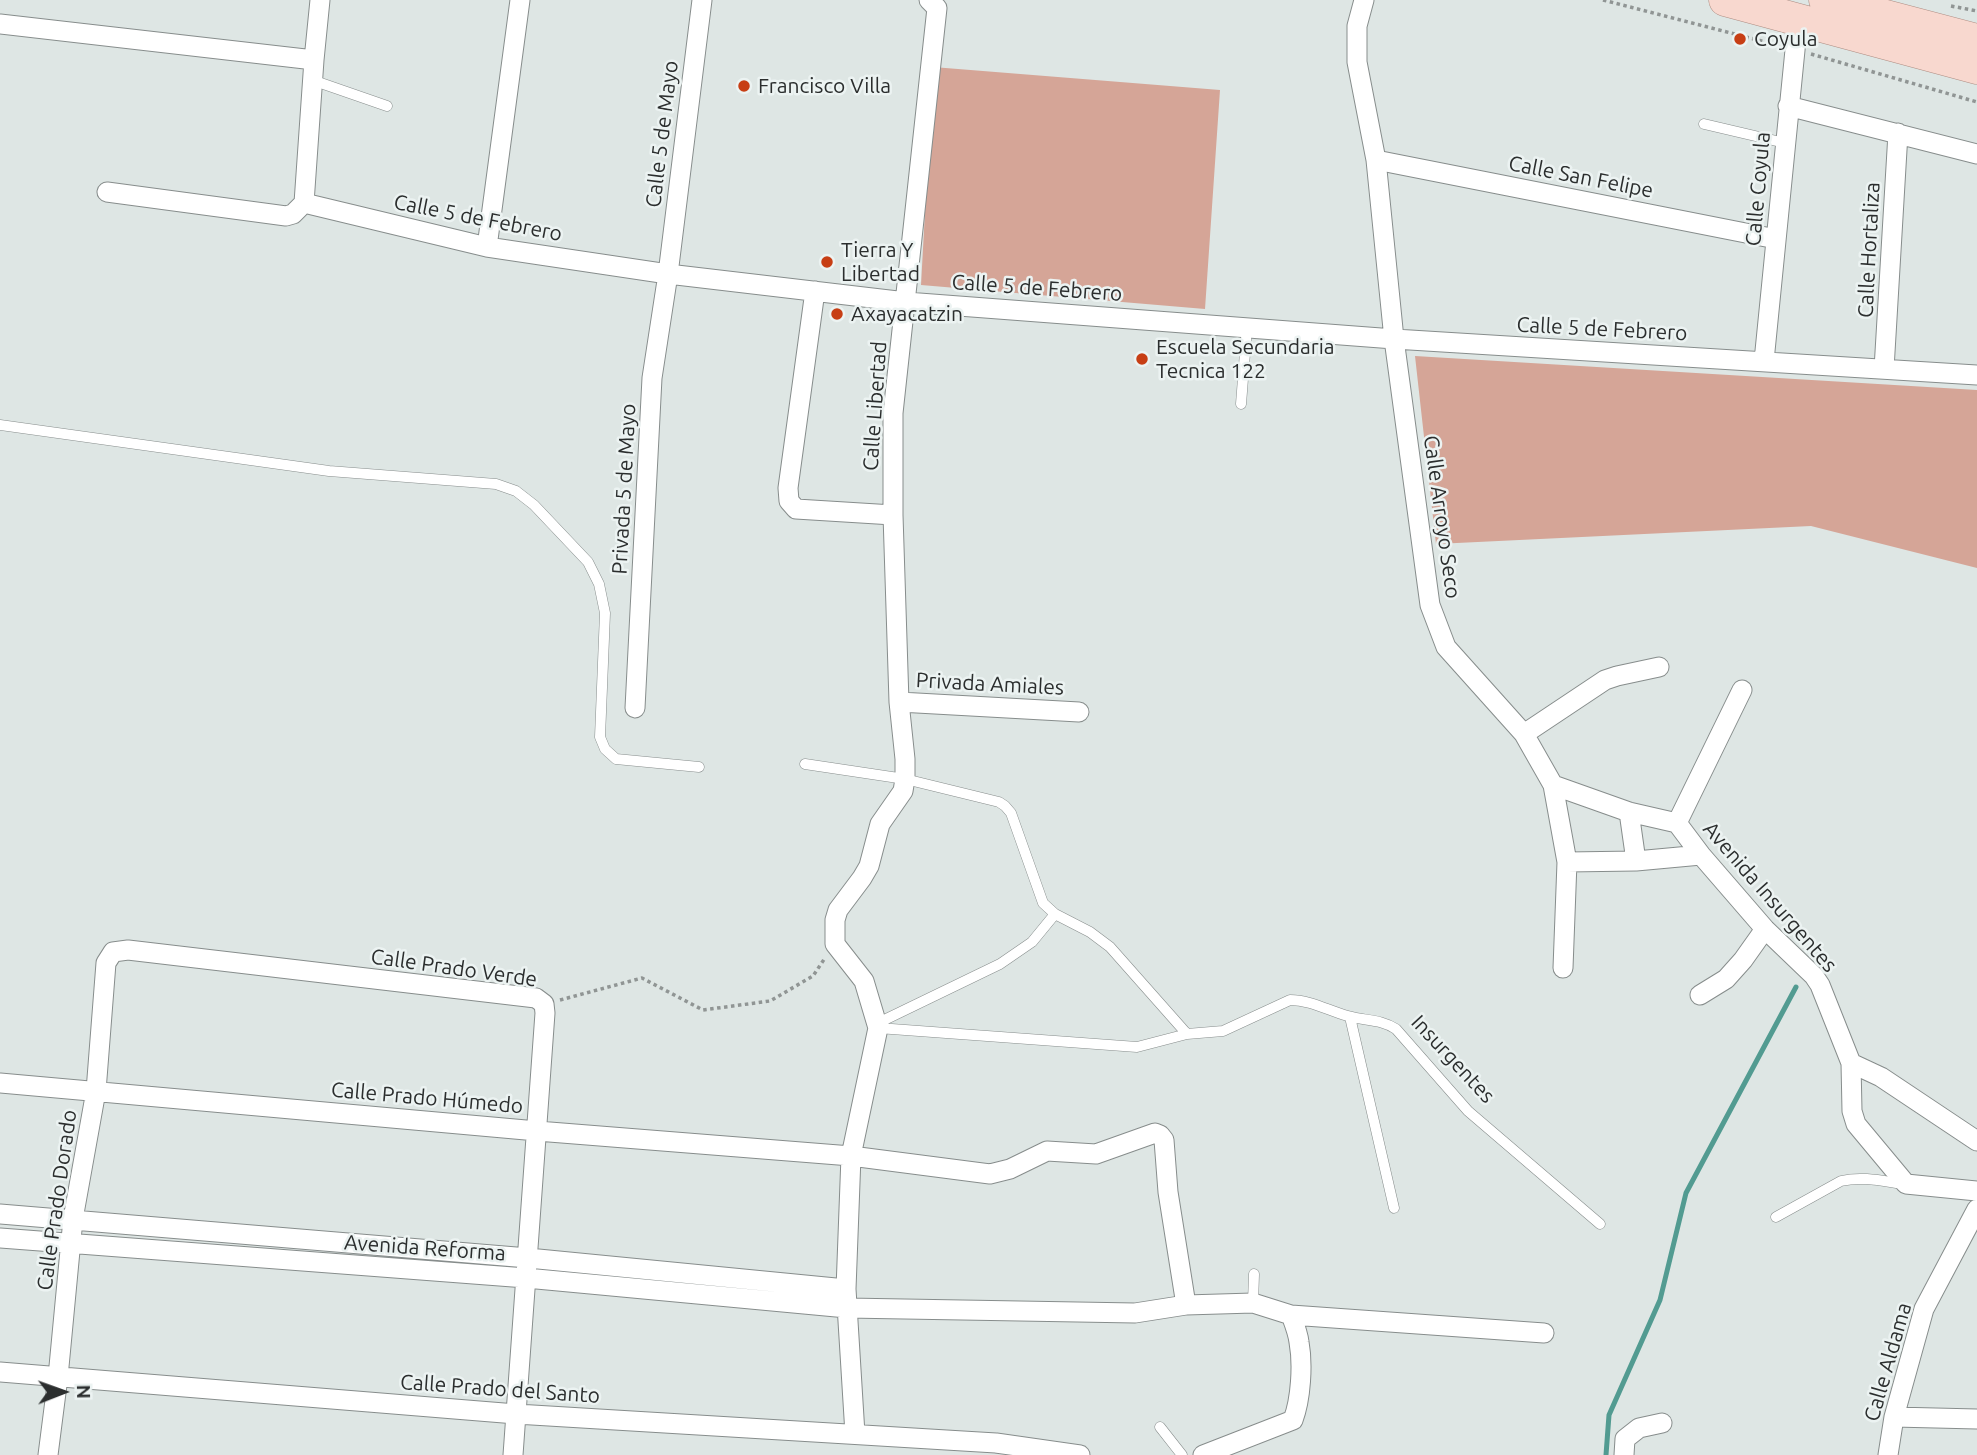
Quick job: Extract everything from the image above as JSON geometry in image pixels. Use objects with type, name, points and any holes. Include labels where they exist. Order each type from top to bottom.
[{"type":"main road","points":[[1725,0],[1796,35],[1977,68]]},
{"type":"main road","points":[[1825,0],[1973,38]]},
{"type":"street","points":[[107,192],[286,216],[293,214],[303,203],[320,0]]},
{"type":"street","points":[[488,247],[520,0]]},
{"type":"street","name":"Calle 5 de Mayo","points":[[668,274],[702,0]]},
{"type":"street","name":"Calle Arroyo Seco","points":[[1364,0],[1357,26],[1356,54],[1376,160],[1394,339],[1430,605],[1446,647],[1524,734],[1553,785],[1567,862],[1563,968]]},
{"type":"street","name":"Calle Libertad","points":[[878,1026],[864,981],[835,944],[835,920],[838,910],[869,866],[880,824],[903,791],[905,779],[899,702],[892,515],[893,413],[906,302],[933,4]]},
{"type":"street","points":[[0,24],[313,70]]},
{"type":"street","name":"Calle Coyula","points":[[1764,361],[1796,35]]},
{"type":"street","points":[[1788,106],[1977,154]]},
{"type":"street","name":"Calle Hortaliza","points":[[1884,369],[1898,133]]},
{"type":"street","name":"Calle San Felipe","points":[[1376,160],[1776,239]]},
{"type":"street","name":"Calle 5 de Febrero","points":[[303,203],[488,247],[668,274],[906,302],[1394,339],[1977,375]]},
{"type":"street","name":"Privada 5 de Mayo","points":[[635,708],[652,378],[668,274]]},
{"type":"street","points":[[816,291],[788,488],[789,501],[796,509],[892,515]]},
{"type":"street","points":[[1524,734],[1605,680],[1659,667]]},
{"type":"street","points":[[1677,823],[1742,690]]},
{"type":"street","name":"Privada Amiales","points":[[899,702],[1079,712]]},
{"type":"street","name":"Avenida Insurgentes","points":[[1553,785],[1629,812],[1677,823],[1765,929],[1814,976],[1851,1063]]},
{"type":"street","points":[[1629,812],[1636,861]]},
{"type":"street","points":[[1567,862],[1636,861],[1701,855]]},
{"type":"street","points":[[1700,995],[1726,979],[1765,929]]},
{"type":"street","name":"Calle Prado Verde","points":[[113,952],[128,950],[536,998],[544,1004]]},
{"type":"street","name":"Calle Prado Dorado","points":[[48,1455],[73,1219],[96,1091],[106,963],[113,952]]},
{"type":"street","points":[[513,1455],[544,1004]]},
{"type":"street","points":[[855,1434],[847,1298],[851,1156],[878,1026]]},
{"type":"street","points":[[1977,1141],[1881,1077],[1851,1063],[1852,1111],[1856,1124],[1906,1184],[1977,1191]]},
{"type":"street","name":"Calle Prado Húmedo","points":[[0,1083],[851,1156],[990,1174],[1010,1169],[1047,1151],[1096,1154],[1155,1133],[1164,1140],[1168,1192],[1186,1305]]},
{"type":"street","name":"Calle Aldama","points":[[1888,1455],[1894,1417],[1924,1309],[1977,1209]]},
{"type":"street","name":"Avenida Reforma","points":[[0,1214],[528,1258],[847,1298]]},
{"type":"street","name":"Avenida Reforma","points":[[0,1238],[526,1278],[847,1298]]},
{"type":"street","points":[[847,1298],[1135,1314],[1186,1305],[1253,1303],[1290,1315],[1544,1333]]},
{"type":"street","points":[[1203,1455],[1293,1419],[1297,1409],[1301,1364],[1299,1339],[1290,1315]]},
{"type":"street","name":"Calle Prado del Santo","points":[[0,1372],[516,1414],[996,1443],[1080,1455]]},
{"type":"street","points":[[1894,1417],[1977,1419]]},
{"type":"street","points":[[1624,1455],[1625,1439],[1639,1428],[1662,1423]]},
{"type":"lane","points":[[313,70],[387,106]]},
{"type":"lane","points":[[1704,124],[1785,143]]},
{"type":"lane","points":[[1241,404],[1247,327]]},
{"type":"lane","points":[[0,425],[329,471],[496,484],[516,491],[534,505],[588,562],[599,584],[605,613],[600,737],[605,749],[616,759],[699,767]]},
{"type":"lane","points":[[805,764],[905,779],[999,802],[1005,806],[1011,814],[1043,903],[1055,914],[1090,932],[1110,947],[1187,1034]]},
{"type":"lane","points":[[878,1026],[1000,964],[1032,942],[1055,914]]},
{"type":"lane","name":"Insurgentes","points":[[878,1026],[1137,1047],[1187,1034],[1232,1029],[1290,1000],[1310,1002],[1350,1017],[1383,1022],[1396,1029],[1468,1111],[1600,1224]]},
{"type":"lane","points":[[1350,1017],[1394,1208]]},
{"type":"lane","points":[[1776,1217],[1842,1181],[1858,1178],[1906,1184]]},
{"type":"lane","points":[[1253,1303],[1254,1274]]},
{"type":"lane","points":[[1160,1427],[1182,1455]]},
{"type":"path","points":[[1603,0],[1796,35],[1977,102]]},
{"type":"path","name":"Calle Prado Verde","points":[[544,1004],[642,978],[703,1010],[770,1001],[813,976]]},
{"type":"shaded area","points":[[933,67],[1220,90],[1205,309],[921,285]]},
{"type":"shaded area","points":[[1415,356],[1977,390],[1977,568],[1811,526],[1436,544]]},
{"type":"waterway","points":[[1606,1455],[1609,1415],[1660,1300],[1686,1193],[1796,987]]},
{"type":"place","name":"Coyula","points":[[1740,39]]},
{"type":"place","name":"Francisco Villa","points":[[744,86]]},
{"type":"place","name":"Tierra Y Libertad","points":[[827,262]]},
{"type":"place","name":"Axayacatzin","points":[[837,314]]},
{"type":"place","name":"Escuela Secundaria Tecnica 122","points":[[1142,359]]}]
